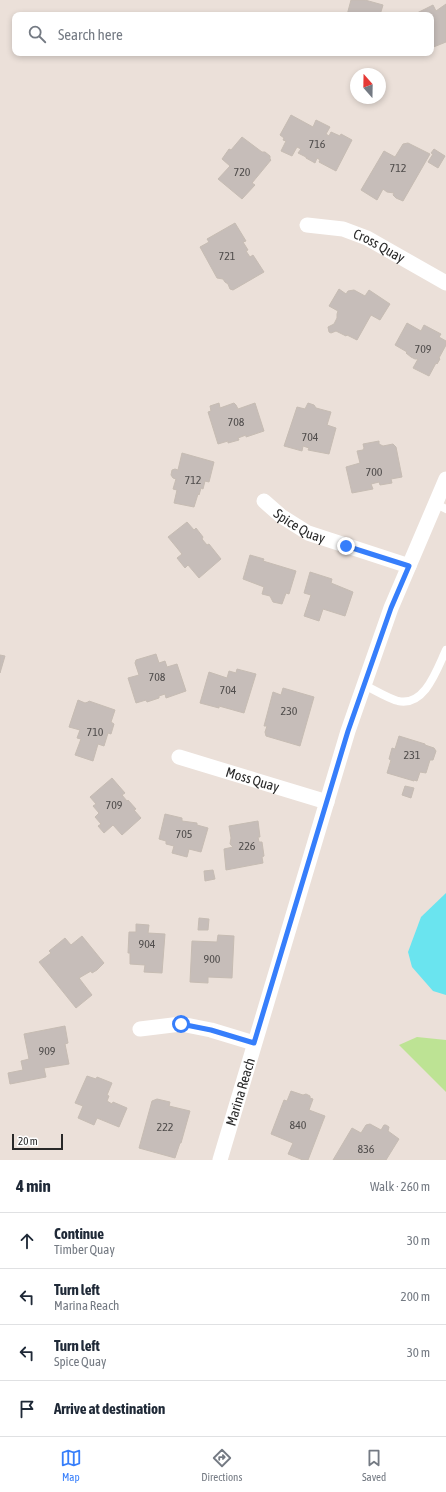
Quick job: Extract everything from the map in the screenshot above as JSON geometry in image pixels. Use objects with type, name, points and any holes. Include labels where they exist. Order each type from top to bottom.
[{"type":"street","name":"Cross Quay","points":[[307,225],[342,229],[367,238],[446,283]]},
{"type":"street","name":"Marina Reach","points":[[220,1160],[348,731],[391,608],[409,566],[441,506],[446,479]]},
{"type":"street","name":"Spice Quay","points":[[264,501],[281,516],[308,533],[409,566]]},
{"type":"street","name":"Moss Quay","points":[[179,757],[327,802]]},
{"type":"street","points":[[140,1028],[181,1024],[211,1030],[254,1043]]},
{"type":"lane","points":[[364,685],[398,701],[416,699],[428,686],[446,650]]},
{"type":"green space","points":[[417,1037],[446,1040],[446,1092],[399,1045]]},
{"type":"water","points":[[446,893],[446,995],[433,991],[412,967],[408,952],[421,917]]},
{"type":"building","points":[[351,0],[365,0],[383,5],[381,12],[348,12]]},
{"type":"building","points":[[446,4],[446,42],[434,47],[434,12],[419,12],[433,5],[436,11]]},
{"type":"building","points":[[291,115],[313,127],[316,120],[330,127],[326,134],[329,136],[331,132],[340,136],[341,134],[352,140],[336,171],[319,162],[320,160],[317,158],[315,163],[306,158],[298,153],[301,149],[297,147],[292,156],[281,151],[286,141],[283,140],[284,138],[280,135]]},
{"type":"building","points":[[242,137],[262,152],[265,152],[270,156],[271,160],[252,183],[255,185],[242,199],[218,179],[230,166],[222,159],[229,149],[231,150]]},
{"type":"building","points":[[408,143],[430,154],[403,201],[396,198],[393,195],[394,193],[387,192],[383,189],[377,200],[361,190],[384,151],[395,157],[403,144]]},
{"type":"building","points":[[434,149],[445,156],[438,168],[428,162]]},
{"type":"building","points":[[235,223],[246,241],[243,242],[248,250],[246,251],[250,257],[253,255],[264,272],[233,290],[230,289],[228,284],[223,279],[217,278],[200,247],[209,242],[207,239]]},
{"type":"building","points":[[339,289],[346,294],[348,291],[354,290],[365,296],[369,290],[390,304],[380,320],[371,315],[357,340],[336,331],[331,333],[329,332],[328,327],[334,324],[338,311],[329,306]]},
{"type":"building","points":[[407,323],[421,331],[424,325],[441,334],[439,337],[446,341],[446,345],[439,358],[440,359],[429,376],[413,368],[418,359],[411,357],[406,353],[407,352],[395,345]]},
{"type":"building","points":[[219,403],[220,408],[234,403],[238,409],[255,403],[264,431],[246,437],[246,435],[238,438],[239,440],[218,444],[208,412],[211,411],[210,406]]},
{"type":"building","points":[[308,403],[314,405],[316,408],[331,412],[327,425],[336,428],[329,454],[308,450],[309,448],[303,446],[302,451],[284,446],[297,407],[305,409]]},
{"type":"building","points":[[379,441],[379,444],[383,446],[393,444],[396,447],[402,477],[391,479],[392,483],[380,485],[379,482],[371,484],[373,489],[352,493],[346,467],[360,463],[357,451],[363,450],[363,444]]},
{"type":"building","points":[[182,453],[214,462],[209,482],[205,481],[203,489],[201,488],[199,495],[198,494],[194,507],[174,503],[177,490],[173,489],[176,479],[171,475],[172,470],[178,470]]},
{"type":"building","points":[[187,522],[194,530],[196,528],[203,537],[202,539],[207,545],[209,544],[221,559],[199,578],[188,565],[185,568],[177,558],[182,554],[168,537]]},
{"type":"building","points":[[250,555],[264,559],[263,561],[296,571],[289,594],[286,593],[282,604],[273,602],[270,596],[262,594],[264,587],[243,579]]},
{"type":"building","points":[[310,572],[332,579],[331,583],[353,592],[345,616],[323,609],[319,621],[304,616],[311,595],[304,593]]},
{"type":"building","points":[[156,654],[159,663],[165,661],[167,667],[177,664],[186,691],[166,698],[165,694],[159,696],[159,698],[147,702],[146,700],[136,703],[128,678],[139,675],[135,663],[136,660]]},
{"type":"building","points":[[0,655],[5,656],[0,673]]},
{"type":"building","points":[[237,669],[256,674],[244,713],[219,706],[219,708],[200,703],[209,672],[227,678],[229,671],[236,673]]},
{"type":"building","points":[[283,688],[314,697],[300,746],[266,736],[265,732],[267,726],[264,726],[273,692],[281,695]]},
{"type":"building","points":[[78,700],[85,703],[89,701],[115,710],[111,722],[114,724],[111,734],[108,733],[104,746],[98,744],[93,761],[75,755],[81,739],[77,738],[80,730],[69,727]]},
{"type":"building","points":[[399,736],[425,744],[434,748],[436,751],[433,760],[430,760],[426,773],[420,772],[417,781],[387,773],[391,760],[389,759],[392,748],[395,749]]},
{"type":"building","points":[[112,778],[125,793],[122,795],[136,809],[134,810],[141,818],[122,835],[113,825],[104,833],[98,826],[101,824],[95,817],[99,813],[93,806],[96,804],[90,797]]},
{"type":"building","points":[[405,786],[414,788],[411,798],[402,795]]},
{"type":"building","points":[[165,814],[182,818],[182,821],[197,823],[197,825],[208,828],[201,852],[189,849],[187,857],[172,853],[174,846],[166,844],[166,841],[159,839]]},
{"type":"building","points":[[258,821],[260,837],[258,837],[259,842],[262,842],[264,856],[262,857],[263,863],[226,870],[224,849],[233,847],[230,844],[231,838],[229,826]]},
{"type":"building","points":[[213,870],[215,879],[205,881],[204,871]]},
{"type":"building","points":[[199,918],[209,919],[208,930],[198,930]]},
{"type":"building","points":[[136,924],[149,925],[148,933],[165,934],[162,973],[144,972],[145,965],[130,964],[130,953],[128,953],[129,932],[136,932]]},
{"type":"building","points":[[218,935],[234,936],[232,978],[208,977],[208,983],[190,982],[192,941],[217,942]]},
{"type":"building","points":[[82,936],[104,963],[92,973],[91,971],[79,978],[92,995],[76,1008],[39,962],[51,953],[49,951],[65,938],[71,945]]},
{"type":"building","points":[[65,1026],[68,1043],[65,1044],[69,1064],[44,1068],[46,1077],[10,1084],[8,1073],[23,1070],[21,1061],[29,1059],[24,1034]]},
{"type":"building","points":[[87,1076],[96,1079],[97,1077],[112,1083],[107,1095],[109,1096],[107,1101],[127,1108],[119,1127],[97,1118],[94,1125],[78,1118],[83,1106],[75,1103]]},
{"type":"building","points":[[291,1091],[310,1096],[310,1098],[313,1099],[309,1110],[325,1116],[308,1160],[303,1160],[288,1154],[293,1143],[271,1134],[284,1100],[287,1101]]},
{"type":"building","points":[[157,1099],[170,1102],[169,1106],[190,1111],[175,1158],[139,1148],[152,1101]]},
{"type":"building","points":[[370,1124],[381,1130],[384,1125],[386,1125],[389,1127],[388,1131],[399,1139],[386,1160],[333,1160],[352,1128],[361,1133],[366,1125]]},
{"type":"route","points":[[181,1024],[211,1030],[254,1043],[348,731],[391,608],[409,566],[346,546]]}]
